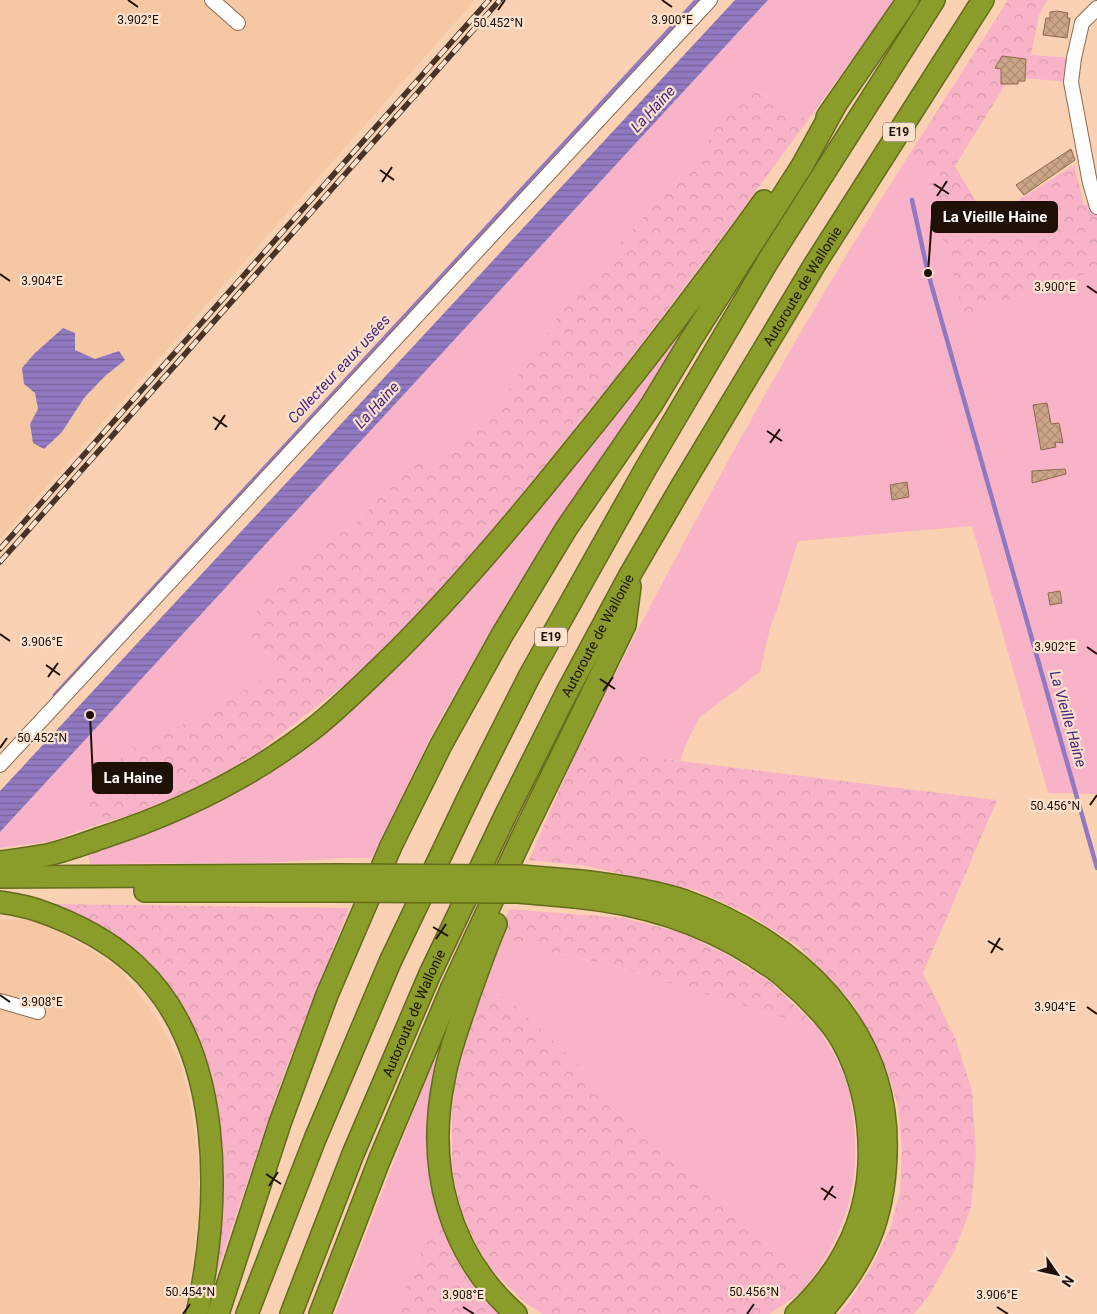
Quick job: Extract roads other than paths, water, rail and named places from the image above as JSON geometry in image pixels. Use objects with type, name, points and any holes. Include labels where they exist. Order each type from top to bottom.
[{"type":"highway","points":[[0,862],[47,855],[134,827],[222,788],[261,765],[314,728],[363,684],[432,616],[507,532],[632,378],[835,106],[908,0]]},
{"type":"highway","name":"E19","points":[[247,1314],[315,1139],[390,962],[472,790],[530,675],[641,476],[763,270],[934,0]]},
{"type":"highway","name":"Autoroute de Wallonie","points":[[291,1314],[354,1154],[429,976],[507,812],[566,694],[631,573],[815,264],[983,0]]},
{"type":"highway","points":[[218,1314],[280,1123],[326,995],[391,846],[441,745],[502,635],[566,530],[652,404],[802,166],[835,106]]},
{"type":"highway","points":[[320,1314],[379,1161],[452,987],[625,625],[631,573]]},
{"type":"highway","points":[[516,1314],[499,1299],[477,1272],[460,1242],[448,1209],[439,1163],[438,1118],[444,1079],[454,1038],[490,937],[527,849],[557,764]]},
{"type":"highway","points":[[0,877],[335,883],[518,892],[578,889],[644,891],[683,901],[719,915],[785,954],[816,980],[845,1014],[863,1044],[878,1082],[884,1110],[887,1144],[885,1180],[876,1222],[863,1255],[839,1292],[820,1314]]},
{"type":"highway","points":[[0,890],[335,883]]},
{"type":"highway","points":[[578,889],[605,900],[652,911],[696,925],[738,946],[778,971],[816,1007],[842,1041],[857,1076],[866,1105],[870,1148],[868,1190],[858,1224],[842,1259],[820,1291],[796,1314]]},
{"type":"highway","points":[[0,902],[36,909],[86,930],[113,947],[135,964],[150,980],[167,1002],[179,1024],[194,1060],[210,1131],[212,1203],[202,1293],[197,1314]]},
{"type":"street","points":[[212,0],[238,23]]},
{"type":"street","points":[[0,765],[710,0]]},
{"type":"street","points":[[1097,8],[1082,23],[1074,58],[1072,82],[1090,183],[1097,207]]},
{"type":"street","points":[[0,1001],[38,1012]]},
{"type":"water","points":[[735,0],[768,0],[0,832],[0,791]]},
{"type":"water","points":[[63,328],[75,333],[75,350],[95,359],[119,351],[125,360],[105,376],[84,398],[62,432],[44,449],[33,443],[30,424],[38,409],[35,393],[24,384],[22,368],[34,354]]},
{"type":"waterway","name":"Collecteur eaux usées","points":[[55,695],[697,0]]},
{"type":"waterway","name":"La Vieille Haine","points":[[912,200],[928,273],[1097,868]]},
{"type":"railway","points":[[0,549],[489,0]]},
{"type":"railway","points":[[0,562],[500,0]]},
{"type":"place","name":"La Vieille Haine","points":[[928,273]]},
{"type":"place","name":"La Haine","points":[[90,715]]}]
